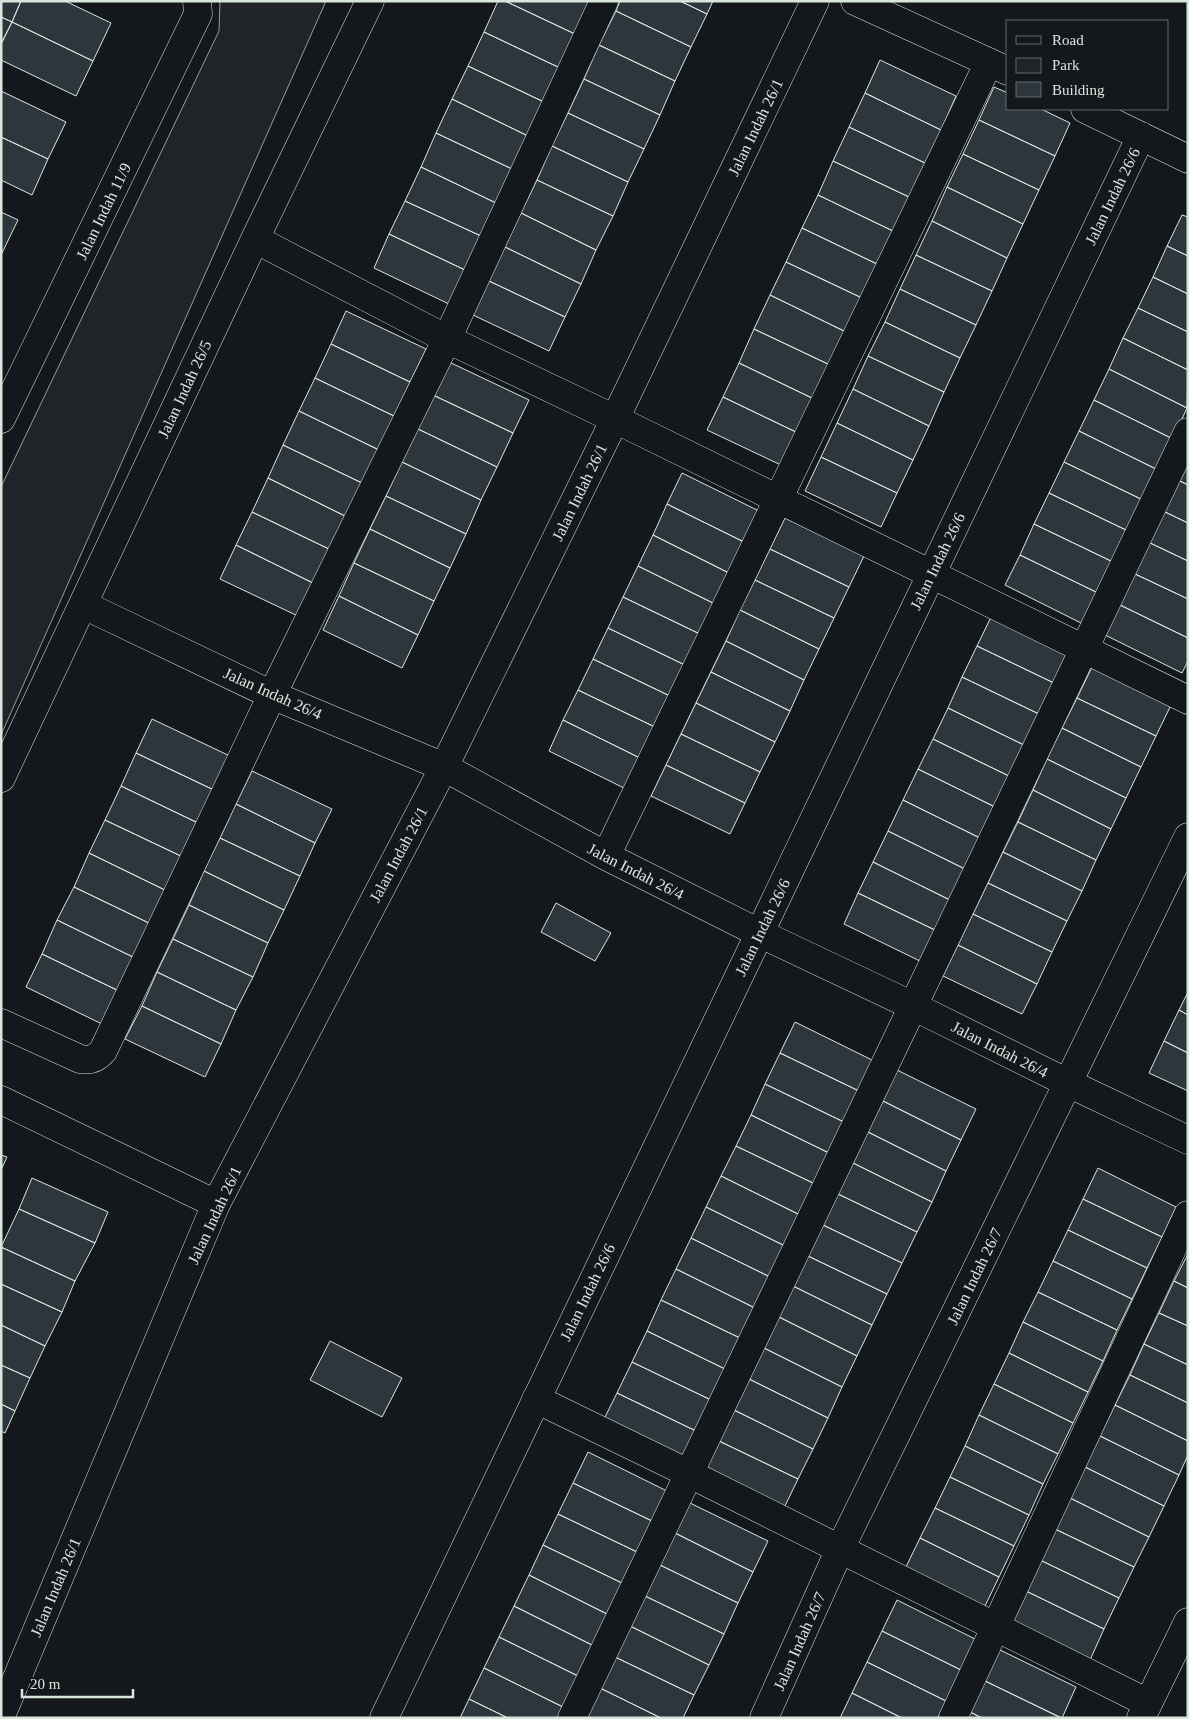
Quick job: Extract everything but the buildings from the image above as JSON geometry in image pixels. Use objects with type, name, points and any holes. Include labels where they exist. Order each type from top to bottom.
[{"type":"street","name":"Jalan Indah 11/9","points":[[1,419],[198,14],[197,1]]},
{"type":"street","name":"Jalan Indah 26/5","points":[[1,778],[84,605],[254,239],[370,1]]},
{"type":"street","points":[[1,1023],[80,1059],[88,1061],[97,1058],[103,1052],[272,695],[447,339],[604,1]]},
{"type":"street","name":"Jalan Indah 26/1","points":[[1,1717],[216,1204],[444,767],[615,419],[815,1]]},
{"type":"street","points":[[606,856],[778,499],[998,67],[855,1]]},
{"type":"street","points":[[1087,110],[1188,159]]},
{"type":"street","name":"Jalan Indah 26/6","points":[[384,1718],[1141,136]]},
{"type":"street","points":[[254,239],[447,339],[615,419],[1188,700]]},
{"type":"street","points":[[572,1718],[1188,432]]},
{"type":"street","name":"Jalan Indah 26/4","points":[[84,605],[272,695],[444,767],[606,856],[759,933],[913,1006],[1068,1084],[1188,1140]]},
{"type":"street","name":"Jalan Indah 26/7","points":[[764,1718],[840,1549],[1188,837]]},
{"type":"street","points":[[1,1100],[216,1204]]},
{"type":"street","points":[[953,1718],[1188,1215]]},
{"type":"street","points":[[536,1399],[995,1627],[1145,1710],[1188,1622]]},
{"type":"green space","points":[[220,1],[326,1],[1,735],[1,487],[219,31]]}]
